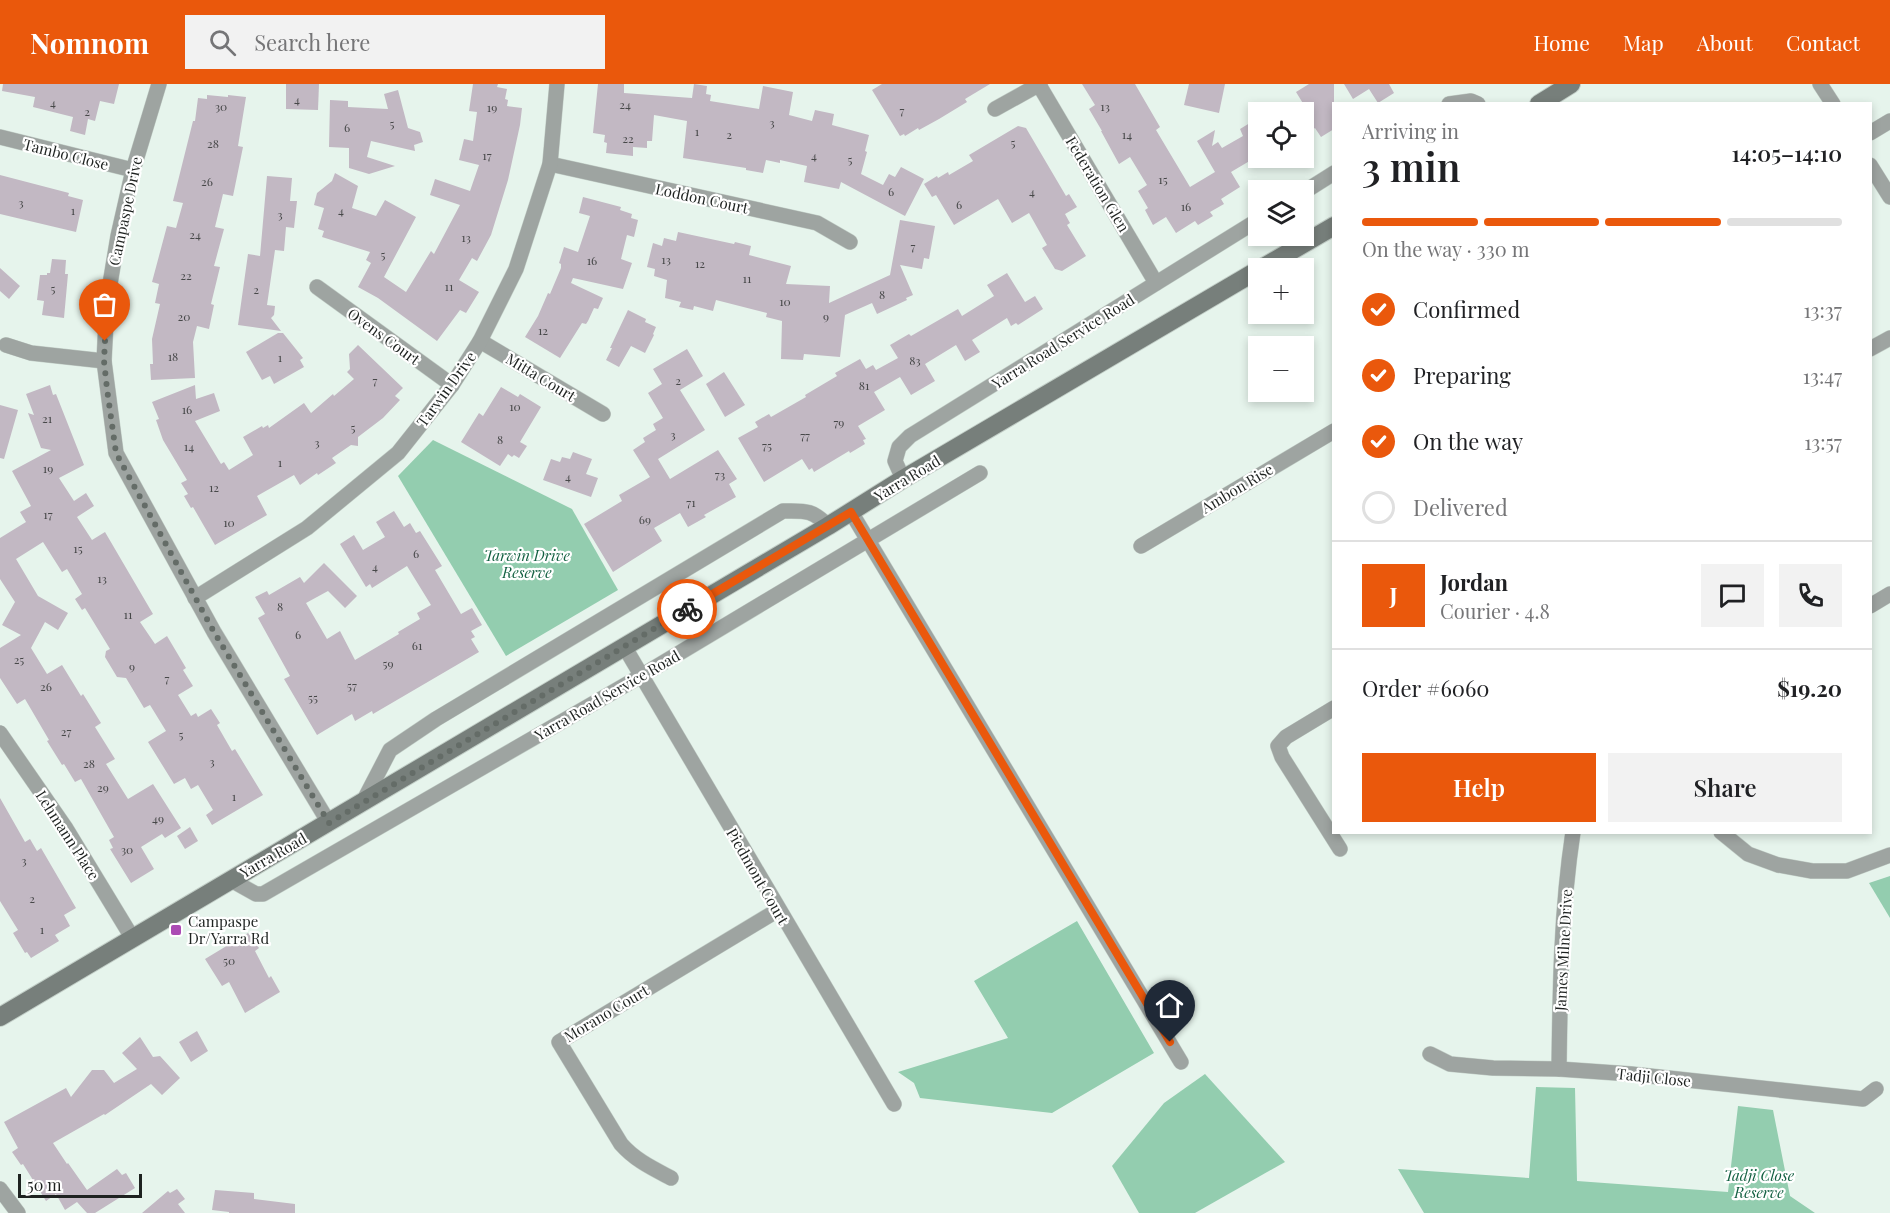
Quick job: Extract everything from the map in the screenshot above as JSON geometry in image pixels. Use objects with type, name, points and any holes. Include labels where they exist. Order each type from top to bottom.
[{"type":"main road","points":[[1542,102],[1571,84]]},
{"type":"main road","name":"Yarra Road","points":[[1279,258],[1332,227]]},
{"type":"main road","name":"Yarra Road","points":[[0,1017],[1248,276]]},
{"type":"street","name":"Campaspe Drive","points":[[159,84],[133,170],[118,236],[107,302],[104,361],[116,453],[195,598],[329,823]]},
{"type":"street","name":"Tarwin Drive","points":[[195,598],[307,528],[389,461],[398,453],[452,385],[480,341],[516,269],[550,165],[557,84]]},
{"type":"street","name":"Federation Glen","points":[[995,109],[1039,84],[1156,283]]},
{"type":"street","points":[[1820,84],[1832,102]]},
{"type":"street","points":[[1872,132],[1890,121]]},
{"type":"street","name":"Tambo Close","points":[[0,137],[133,170]]},
{"type":"street","name":"Loddon Court","points":[[550,165],[817,223],[850,242]]},
{"type":"street","points":[[1872,168],[1890,197]]},
{"type":"street","points":[[1314,186],[1332,174]]},
{"type":"street","name":"Yarra Road Service Road","points":[[903,479],[895,461],[899,447],[910,436],[1248,226]]},
{"type":"street","name":"Ovens Court","points":[[317,287],[452,385]]},
{"type":"street","points":[[1872,348],[1890,338]]},
{"type":"street","name":"Mitta Court","points":[[480,341],[603,414]]},
{"type":"street","points":[[6,345],[31,353],[104,361]]},
{"type":"street","name":"Ambon Rise","points":[[1141,546],[1332,432]]},
{"type":"street","name":"Yarra Road Service Road","points":[[231,880],[256,894],[263,894],[641,676],[980,473]]},
{"type":"street","points":[[363,802],[390,750],[436,719],[783,511],[809,511],[828,526]]},
{"type":"street","points":[[851,512],[1182,1062]]},
{"type":"street","points":[[1872,605],[1890,594]]},
{"type":"street","name":"Piedmont Court","points":[[624,646],[894,1104]]},
{"type":"street","points":[[1332,709],[1286,736],[1278,746],[1340,849]]},
{"type":"street","name":"Lehmann Place","points":[[0,733],[65,827],[133,939]]},
{"type":"street","name":"James Milne Drive","points":[[1559,1069],[1562,926],[1565,884],[1573,834]]},
{"type":"street","points":[[1723,834],[1748,854],[1778,865],[1812,871],[1846,871],[1890,855]]},
{"type":"street","name":"Morano Court","points":[[671,1178],[644,1165],[631,1156],[621,1144],[559,1042],[778,910]]},
{"type":"street","name":"Tadji Close","points":[[1430,1054],[1450,1064],[1631,1074],[1863,1099],[1876,1089]]},
{"type":"street","points":[[0,1189],[18,1213]]},
{"type":"green space","name":"Tarwin Drive Reserve","points":[[433,440],[572,509],[618,590],[506,656],[398,476]]},
{"type":"green space","points":[[1890,876],[1890,918],[1869,883]]},
{"type":"green space","points":[[1077,921],[1154,1053],[1052,1113],[920,1098],[914,1083],[898,1072],[1008,1038],[974,981]]},
{"type":"green space","points":[[1205,1074],[1285,1162],[1195,1213],[1139,1213],[1112,1166],[1164,1103]]},
{"type":"green space","name":"Tadji Close Reserve","points":[[1536,1087],[1575,1088],[1577,1181],[1728,1192],[1738,1106],[1773,1110],[1790,1196],[1815,1213],[1424,1213],[1398,1169],[1529,1178]]},
{"type":"building","points":[[3,84],[119,84],[114,104],[100,101],[95,121],[88,119],[85,135],[70,131],[73,117],[33,107],[35,97],[2,91]]},
{"type":"building","points":[[286,84],[319,84],[318,110],[286,109]]},
{"type":"building","points":[[473,84],[498,84],[497,87],[507,89],[505,99],[508,100],[507,106],[522,108],[520,125],[508,180],[491,235],[477,261],[472,258],[459,280],[479,292],[466,313],[460,310],[437,341],[378,298],[358,287],[371,263],[366,260],[370,252],[322,237],[324,231],[318,229],[324,208],[314,205],[317,193],[332,181],[335,173],[358,186],[352,208],[376,216],[385,200],[416,217],[384,277],[406,292],[431,251],[434,254],[460,205],[430,195],[435,179],[470,191],[479,165],[459,160],[464,139],[473,141],[477,112],[469,111]]},
{"type":"building","points":[[598,84],[624,84],[624,93],[692,98],[694,84],[707,86],[706,94],[711,95],[710,101],[759,109],[763,86],[793,92],[789,115],[812,121],[815,110],[834,114],[832,125],[869,135],[861,174],[883,185],[889,174],[895,177],[901,167],[924,179],[905,216],[841,182],[839,189],[804,182],[807,166],[780,160],[780,163],[766,160],[763,173],[683,158],[687,121],[654,115],[652,141],[647,141],[647,148],[633,147],[633,156],[606,153],[605,135],[593,133]]},
{"type":"building","points":[[882,84],[990,84],[965,99],[967,102],[939,119],[919,130],[918,128],[905,136],[904,134],[900,136],[872,90]]},
{"type":"building","points":[[1082,84],[1135,84],[1160,127],[1156,130],[1190,187],[1215,172],[1197,141],[1215,130],[1212,146],[1218,142],[1222,148],[1243,136],[1240,129],[1248,124],[1248,162],[1231,172],[1240,187],[1221,199],[1224,204],[1210,212],[1213,216],[1198,225],[1195,221],[1176,233],[1166,217],[1153,225],[1145,210],[1148,208],[1138,191],[1147,185],[1130,157],[1119,164],[1089,109],[1095,105]]},
{"type":"building","points":[[1189,84],[1225,84],[1219,113],[1184,105]]},
{"type":"building","points":[[1309,84],[1334,84],[1332,130],[1321,137],[1314,129],[1314,102],[1302,102],[1296,92]]},
{"type":"building","points":[[1344,84],[1389,84],[1394,93],[1377,102],[1369,89],[1353,99]]},
{"type":"building","points":[[398,90],[408,128],[420,132],[423,142],[414,145],[415,151],[371,141],[367,157],[395,166],[369,174],[349,168],[349,148],[329,147],[330,100],[348,101],[348,107],[388,109],[384,94]]},
{"type":"building","points":[[207,95],[246,97],[238,146],[243,147],[233,196],[223,194],[215,227],[224,229],[214,266],[220,267],[211,304],[214,305],[209,329],[197,326],[193,342],[195,378],[151,380],[152,339],[160,304],[155,303],[159,284],[152,282],[167,226],[176,228],[183,203],[173,201],[193,121],[195,121],[198,98],[207,99]]},
{"type":"building","points":[[1018,126],[1026,128],[1066,196],[1069,194],[1077,207],[1065,214],[1070,223],[1067,225],[1086,256],[1062,271],[1055,269],[1042,248],[1047,245],[1029,213],[1012,223],[998,199],[954,225],[936,195],[932,197],[924,184],[948,172],[949,175],[973,161],[969,155]]},
{"type":"building","points":[[0,175],[69,193],[68,196],[83,200],[76,232],[0,214]]},
{"type":"building","points":[[267,176],[292,178],[290,201],[297,201],[294,228],[286,227],[284,251],[275,250],[267,305],[275,306],[274,315],[271,318],[281,331],[238,325],[248,254],[260,256]]},
{"type":"building","points":[[583,197],[621,207],[620,210],[632,214],[631,218],[638,220],[634,237],[627,235],[621,259],[632,263],[623,289],[573,278],[571,283],[603,298],[598,309],[594,308],[586,324],[582,323],[560,358],[525,337],[548,293],[550,294],[561,268],[559,263],[564,247],[578,252],[590,216],[579,213]]},
{"type":"building","points":[[900,220],[935,226],[929,259],[924,258],[922,269],[900,265],[913,295],[906,298],[907,300],[877,314],[872,303],[845,315],[840,357],[804,354],[803,360],[781,359],[782,321],[766,317],[767,313],[716,300],[713,311],[694,306],[693,310],[679,307],[681,302],[665,298],[667,280],[654,276],[655,269],[647,267],[653,243],[662,246],[664,238],[676,241],[678,232],[734,244],[735,242],[751,246],[749,255],[791,266],[786,284],[830,286],[829,303],[890,275]]},
{"type":"building","points":[[52,259],[66,260],[65,274],[68,274],[64,318],[42,315],[44,301],[37,300],[40,275],[50,273]]},
{"type":"building","points":[[0,268],[20,286],[9,299],[0,291]]},
{"type":"building","points":[[1007,273],[1025,302],[1035,296],[1043,309],[1018,325],[1016,323],[1011,326],[1007,318],[972,340],[980,352],[965,361],[956,345],[925,364],[935,381],[911,395],[900,377],[874,392],[885,410],[858,426],[866,439],[863,440],[865,444],[814,472],[812,468],[809,470],[802,459],[764,482],[738,438],[758,427],[755,422],[769,414],[771,417],[806,397],[805,395],[837,376],[835,373],[860,359],[866,369],[873,365],[876,370],[898,358],[890,345],[909,334],[911,336],[958,309],[962,316],[994,296],[987,285]]},
{"type":"building","points":[[628,310],[656,327],[645,353],[631,346],[619,367],[606,360]]},
{"type":"building","points":[[278,333],[283,333],[303,358],[300,360],[304,367],[274,384],[270,376],[262,380],[246,352]]},
{"type":"building","points":[[358,345],[403,388],[395,396],[400,400],[383,418],[358,437],[358,446],[351,445],[332,458],[336,463],[300,485],[294,475],[257,496],[267,515],[215,545],[184,496],[188,494],[181,483],[187,480],[163,440],[156,420],[159,419],[152,402],[195,385],[196,399],[214,393],[220,411],[195,421],[221,464],[224,462],[229,470],[253,455],[243,437],[262,426],[263,428],[268,425],[269,428],[304,403],[311,413],[354,379],[347,372],[350,369],[349,354]]},
{"type":"building","points":[[687,349],[703,376],[680,390],[705,430],[658,459],[670,479],[718,450],[737,479],[729,484],[736,497],[688,527],[680,513],[654,528],[662,541],[613,572],[584,524],[622,501],[619,495],[650,477],[633,450],[645,442],[643,438],[656,430],[653,424],[663,418],[648,393],[662,384],[653,369]]},
{"type":"building","points":[[724,372],[745,405],[725,417],[706,384]]},
{"type":"building","points":[[50,385],[53,395],[56,394],[84,465],[59,478],[74,501],[86,493],[94,506],[77,517],[92,540],[105,532],[153,614],[140,622],[155,644],[167,636],[186,668],[183,670],[193,686],[178,695],[191,716],[196,713],[198,717],[211,709],[232,751],[235,749],[263,795],[212,825],[206,815],[213,810],[198,785],[191,789],[185,778],[174,784],[148,742],[166,731],[150,705],[144,708],[126,678],[117,677],[105,657],[106,651],[110,649],[85,608],[82,610],[75,599],[82,594],[67,569],[62,572],[43,542],[16,559],[38,596],[68,613],[58,630],[45,622],[31,648],[47,674],[62,665],[81,696],[83,694],[101,723],[95,727],[115,759],[106,764],[128,799],[153,784],[181,828],[165,838],[162,834],[141,847],[154,869],[131,883],[110,849],[113,848],[109,840],[114,837],[81,779],[75,782],[47,741],[49,740],[25,699],[17,704],[0,678],[0,648],[21,635],[2,625],[15,602],[0,579],[0,538],[26,522],[20,512],[31,506],[12,471],[51,450],[41,448],[28,413],[34,415],[26,394]]},
{"type":"building","points":[[501,387],[518,397],[520,394],[541,407],[520,442],[527,446],[519,458],[508,454],[500,466],[461,442],[479,413],[483,416]]},
{"type":"building","points":[[0,405],[18,410],[4,459],[0,458]]},
{"type":"building","points":[[573,452],[592,459],[586,474],[598,478],[591,497],[543,480],[551,459],[560,462],[562,457],[570,459]]},
{"type":"building","points":[[394,511],[404,527],[410,523],[416,533],[420,531],[442,566],[435,570],[461,614],[472,608],[482,625],[471,631],[475,637],[471,639],[479,652],[373,714],[372,711],[355,721],[352,714],[317,735],[284,679],[290,676],[258,618],[265,614],[255,597],[267,591],[269,595],[300,577],[304,583],[324,563],[357,596],[345,608],[328,591],[306,603],[327,639],[340,631],[355,660],[399,634],[398,632],[420,619],[417,613],[431,605],[407,566],[372,588],[370,584],[366,587],[340,544],[354,535],[363,550],[385,537],[376,522]]},
{"type":"building","points":[[0,798],[25,842],[30,839],[37,851],[41,848],[76,908],[64,915],[70,926],[55,935],[59,941],[31,958],[27,952],[25,953],[13,933],[18,930],[0,901]]},
{"type":"building","points":[[190,827],[198,841],[185,849],[177,836]]},
{"type":"building","points":[[248,933],[259,948],[255,951],[269,978],[271,976],[280,992],[245,1013],[229,982],[222,986],[205,959]]},
{"type":"building","points":[[197,1031],[208,1051],[191,1062],[179,1042]]},
{"type":"building","points":[[140,1037],[153,1057],[160,1056],[180,1078],[162,1095],[151,1084],[105,1115],[53,1143],[87,1190],[117,1169],[122,1175],[126,1173],[135,1188],[95,1213],[87,1213],[77,1202],[65,1210],[56,1194],[46,1201],[23,1164],[21,1165],[12,1152],[18,1148],[4,1122],[66,1088],[71,1097],[92,1070],[104,1070],[114,1083],[137,1069],[122,1053]]},
{"type":"building","points":[[177,1189],[185,1199],[178,1204],[185,1213],[142,1213],[168,1191],[170,1193]]},
{"type":"building","points":[[215,1190],[254,1193],[254,1199],[295,1204],[295,1213],[229,1213],[212,1210]]},
{"type":"way so far","points":[[105,341],[104,361],[116,453],[214,632],[329,823],[687,609]]},
{"type":"place","name":"Campaspe Dr/Yarra Rd","points":[[176,930]]},
{"type":"route","points":[[687,609],[851,512],[1170,1042]]}]
